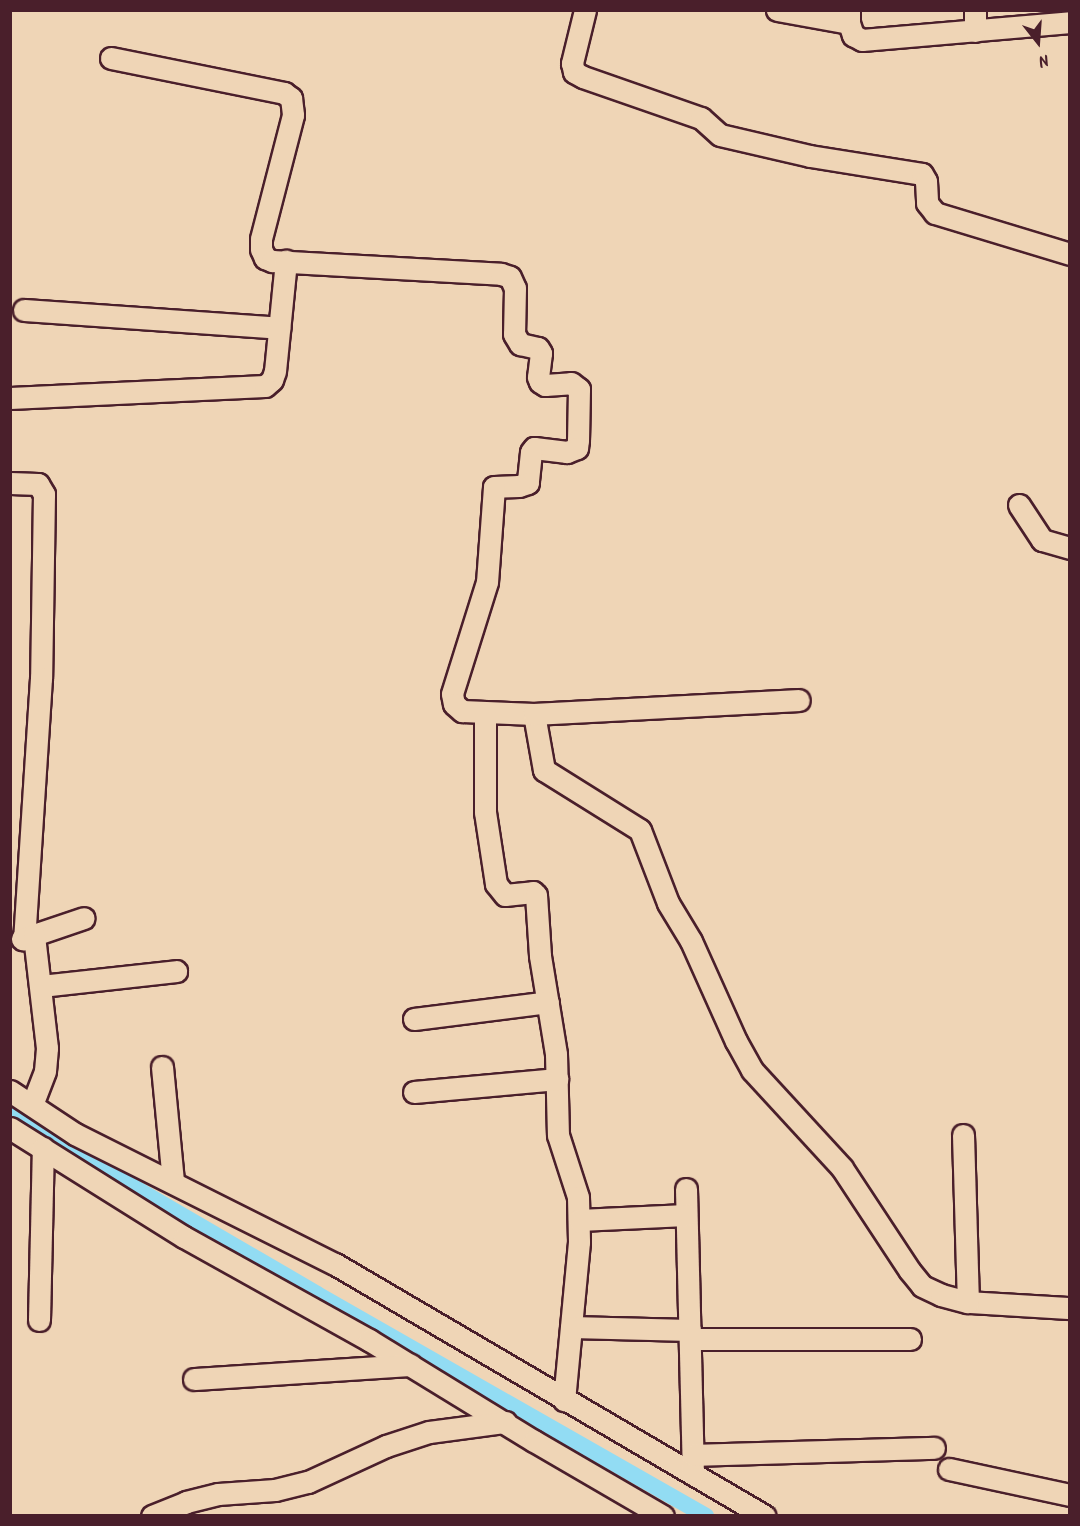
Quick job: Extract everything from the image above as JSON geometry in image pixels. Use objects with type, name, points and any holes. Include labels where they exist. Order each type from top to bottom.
[{"type":"street","points":[[585,10],[572,63],[574,72],[583,77],[701,118],[720,135],[810,156],[922,174],[926,181],[927,203],[936,213],[1070,254]]},
{"type":"street","points":[[777,10],[849,17],[853,35],[862,40],[975,21],[1070,22]]},
{"type":"street","points":[[111,58],[284,93],[291,98],[293,115],[261,240],[261,249],[265,258],[501,274],[510,277],[515,288],[514,334],[520,344],[538,348],[541,353],[538,377],[540,382],[550,385],[571,383],[579,389],[577,448],[567,452],[534,448],[531,452],[528,483],[519,486],[499,485],[492,491],[487,582],[452,694],[454,704],[462,711],[485,714],[534,714],[799,700]]},
{"type":"street","points":[[10,398],[265,386],[272,380],[275,371],[286,261]]},
{"type":"street","points":[[24,310],[279,328]]},
{"type":"street","points":[[10,483],[38,484],[44,494],[41,678],[19,882],[23,939],[41,986],[47,1048],[45,1071],[32,1105]]},
{"type":"street","points":[[1019,505],[1042,540],[1070,548]]},
{"type":"street","points":[[485,714],[485,812],[496,884],[505,895],[533,892],[536,895],[540,956],[554,1036],[558,1134],[578,1197],[579,1220],[564,1400]]},
{"type":"street","points":[[534,714],[544,770],[640,830],[668,903],[691,941],[736,1041],[752,1070],[842,1167],[922,1286],[941,1295],[968,1302],[1070,1308]]},
{"type":"street","points":[[23,939],[84,918]]},
{"type":"street","points":[[41,986],[176,971]]},
{"type":"street","points":[[414,1019],[548,1002]]},
{"type":"street","points":[[162,1067],[172,1182]]},
{"type":"street","points":[[414,1092],[557,1079]]},
{"type":"street","points":[[10,1091],[75,1134],[335,1264],[564,1400],[693,1465],[765,1515]]},
{"type":"street","points":[[10,1128],[184,1237],[411,1365],[641,1509],[663,1515]]},
{"type":"street","points":[[963,1135],[968,1302]]},
{"type":"street","points":[[39,1320],[43,1148]]},
{"type":"street","points":[[686,1188],[693,1465]]},
{"type":"street","points":[[579,1220],[686,1215]]},
{"type":"street","points":[[571,1327],[690,1334],[910,1339]]},
{"type":"street","points":[[194,1379],[411,1365]]},
{"type":"street","points":[[152,1515],[186,1502],[218,1494],[275,1490],[308,1482],[386,1446],[429,1432],[505,1422]]},
{"type":"street","points":[[693,1465],[934,1448]]},
{"type":"street","points":[[950,1469],[1070,1495]]},
{"type":"waterway","points":[[10,1115],[317,1294],[706,1516]]}]
